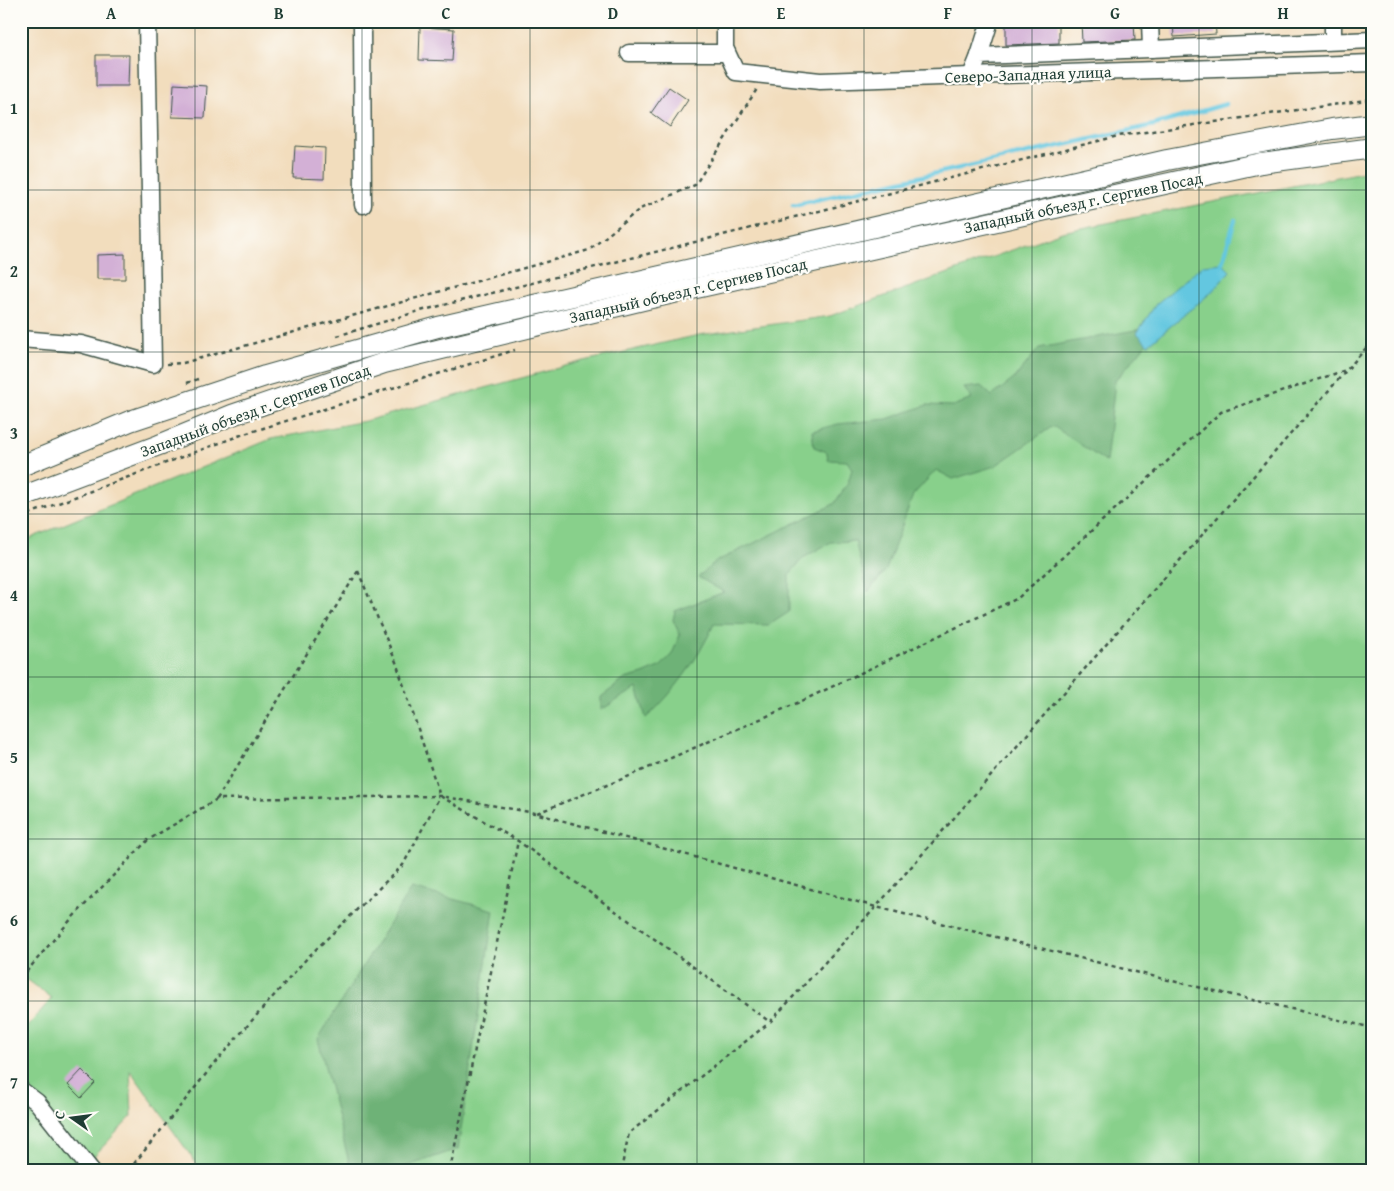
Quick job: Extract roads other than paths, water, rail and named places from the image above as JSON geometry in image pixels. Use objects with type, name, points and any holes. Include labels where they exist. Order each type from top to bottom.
[{"type":"main road","name":"Западный объезд г. Сергиев Посад","points":[[21,466],[130,421],[265,376],[438,327],[645,278],[1167,160],[1332,129],[1373,124]]},
{"type":"main road","name":"Западный объезд г. Сергиев Посад","points":[[21,497],[159,446],[232,415],[384,363],[657,296],[1261,163],[1373,148]]},
{"type":"street","points":[[21,340],[81,344],[153,364],[147,21]]},
{"type":"street","points":[[362,21],[363,205]]},
{"type":"street","name":"Северо-Западная улица","points":[[725,21],[725,48],[736,72],[820,82],[1373,63]]},
{"type":"street","points":[[971,76],[990,21]]},
{"type":"street","points":[[1150,21],[1151,49]]},
{"type":"street","points":[[1332,41],[1333,21]]},
{"type":"street","points":[[979,56],[1373,40]]},
{"type":"street","points":[[629,53],[727,53]]},
{"type":"street","points":[[21,1090],[37,1102],[90,1170]]},
{"type":"water","points":[[1222,263],[1230,271],[1213,291],[1148,345],[1137,333],[1156,304],[1203,265]]},
{"type":"waterway","points":[[793,205],[1154,125],[1226,104]]},
{"type":"waterway","points":[[1222,263],[1235,220]]}]
